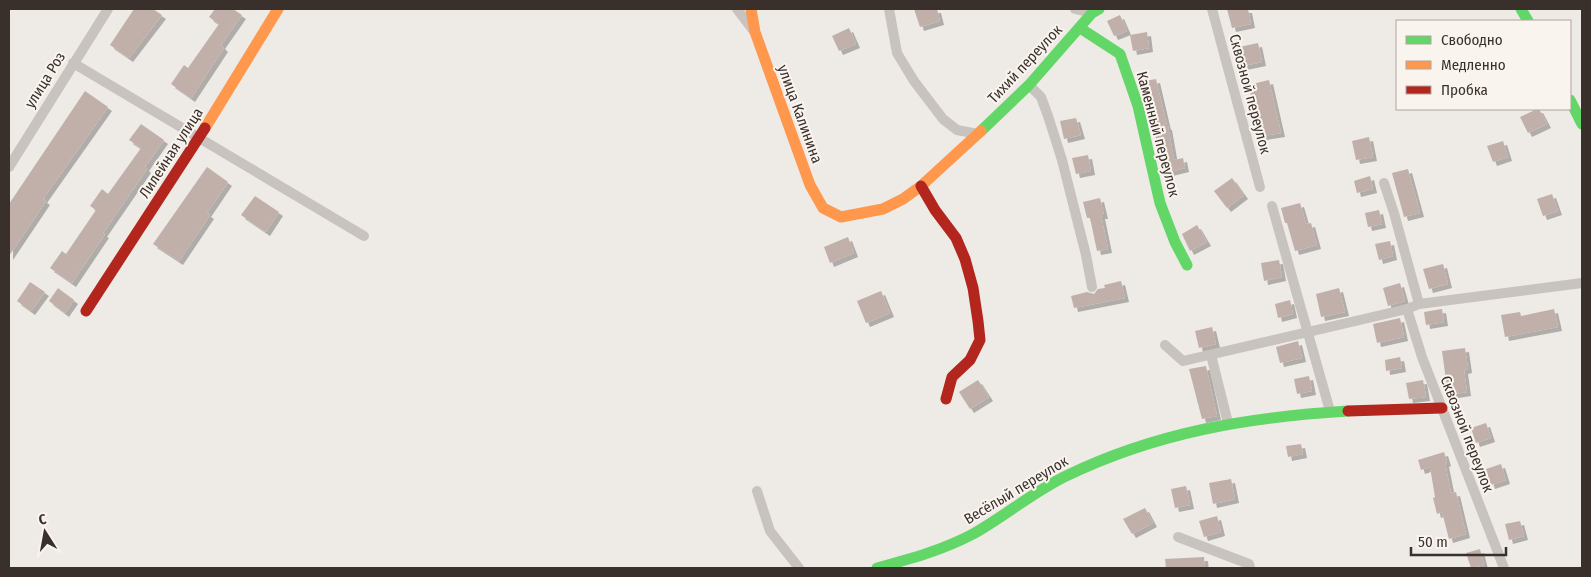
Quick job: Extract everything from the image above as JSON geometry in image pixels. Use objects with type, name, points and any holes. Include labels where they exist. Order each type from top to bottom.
[{"type":"street","name":"улица Роз","points":[[9,167],[108,9]]},
{"type":"street","name":"Лилейная улица","points":[[86,311],[199,138],[278,9]]},
{"type":"street","points":[[737,9],[755,32]]},
{"type":"street","name":"улица Калинина","points":[[751,9],[755,32],[810,185],[823,208],[841,217]]},
{"type":"street","points":[[889,9],[897,53],[914,81],[943,119],[957,130],[978,134]]},
{"type":"street","name":"Тихий переулок","points":[[1074,9],[1095,11]]},
{"type":"street","name":"Сквозной переулок","points":[[1212,9],[1260,188]]},
{"type":"street","points":[[1521,9],[1527,20]]},
{"type":"street","name":"Тихий переулок","points":[[841,217],[883,209],[921,186],[1029,85],[1095,11]]},
{"type":"street","name":"Каменный переулок","points":[[1080,28],[1120,54],[1138,106],[1160,203],[1175,242],[1187,265]]},
{"type":"street","points":[[73,63],[364,236]]},
{"type":"street","points":[[1029,85],[1041,97],[1048,116],[1079,226],[1092,287]]},
{"type":"street","points":[[1571,102],[1582,124]]},
{"type":"street","points":[[1384,183],[1419,304]]},
{"type":"street","points":[[921,186],[935,210],[956,238],[962,252],[973,288],[978,322],[980,340],[970,360],[952,377],[946,399]]},
{"type":"street","points":[[1272,206],[1330,411]]},
{"type":"street","points":[[1165,345],[1183,361],[1307,333],[1406,309],[1419,304],[1582,283]]},
{"type":"street","name":"Сквозной переулок","points":[[1406,309],[1422,357],[1504,568]]},
{"type":"street","points":[[1211,355],[1228,423]]},
{"type":"street","name":"Весёлый переулок","points":[[877,568],[928,552],[972,535],[1058,479],[1122,451],[1170,436],[1228,423],[1330,411],[1442,408]]},
{"type":"street","points":[[757,491],[770,531],[799,568]]},
{"type":"street","points":[[1178,537],[1249,564],[1250,568]]},
{"type":"building","points":[[134,9],[153,9],[162,15],[129,58],[110,45]]},
{"type":"building","points":[[215,9],[233,9],[242,15],[221,45],[224,48],[191,98],[171,84],[184,65],[188,68],[219,24],[209,17]]},
{"type":"building","points":[[914,9],[937,9],[940,21],[920,27]]},
{"type":"building","points":[[1227,9],[1248,9],[1251,24],[1232,28]]},
{"type":"building","points":[[1120,15],[1127,31],[1114,36],[1107,21]]},
{"type":"building","points":[[849,28],[856,44],[839,51],[832,36]]},
{"type":"building","points":[[1147,32],[1149,48],[1133,51],[1130,35]]},
{"type":"building","points":[[1258,43],[1262,62],[1243,66],[1239,47]]},
{"type":"building","points":[[1156,79],[1168,126],[1174,160],[1183,158],[1185,168],[1165,173],[1140,82]]},
{"type":"building","points":[[1269,80],[1281,133],[1262,136],[1256,103],[1253,103],[1248,85]]},
{"type":"building","points":[[85,91],[108,107],[43,199],[46,201],[9,256],[9,204]]},
{"type":"building","points":[[1535,110],[1540,110],[1547,124],[1528,133],[1520,117]]},
{"type":"building","points":[[1076,118],[1081,135],[1064,139],[1060,121]]},
{"type":"building","points":[[141,124],[164,140],[72,283],[50,268],[62,251],[66,254],[96,210],[90,206],[102,189],[108,194],[141,148],[129,140]]},
{"type":"building","points":[[1369,137],[1373,157],[1356,160],[1352,141]]},
{"type":"building","points":[[1503,141],[1508,157],[1493,162],[1487,146]]},
{"type":"building","points":[[1088,155],[1091,171],[1076,174],[1072,158]]},
{"type":"building","points":[[207,167],[228,182],[207,213],[210,215],[179,261],[153,244]]},
{"type":"building","points":[[1408,169],[1420,213],[1404,217],[1392,173]]},
{"type":"building","points":[[1370,176],[1373,189],[1357,193],[1354,181]]},
{"type":"building","points":[[1232,178],[1244,195],[1227,208],[1214,191]]},
{"type":"building","points":[[1552,194],[1558,211],[1543,216],[1537,199]]},
{"type":"building","points":[[255,196],[279,212],[266,232],[241,215]]},
{"type":"building","points":[[1100,198],[1104,215],[1101,215],[1108,249],[1097,251],[1090,218],[1087,218],[1083,202]]},
{"type":"building","points":[[1300,203],[1306,224],[1311,223],[1317,245],[1295,251],[1281,208]]},
{"type":"building","points":[[1379,210],[1382,224],[1368,227],[1365,213]]},
{"type":"building","points":[[1197,225],[1207,242],[1190,251],[1182,234]]},
{"type":"building","points":[[848,237],[854,253],[830,263],[824,247]]},
{"type":"building","points":[[1390,241],[1393,256],[1379,260],[1375,244]]},
{"type":"building","points":[[1279,260],[1282,277],[1264,281],[1261,263]]},
{"type":"building","points":[[1443,264],[1448,284],[1429,289],[1423,269]]},
{"type":"building","points":[[1121,281],[1125,298],[1074,308],[1071,296],[1087,292],[1094,294],[1098,289],[1105,288],[1104,285]]},
{"type":"building","points":[[30,282],[45,292],[31,311],[17,301]]},
{"type":"building","points":[[1400,283],[1405,301],[1388,306],[1383,288]]},
{"type":"building","points":[[58,288],[74,300],[65,313],[49,301]]},
{"type":"building","points":[[1339,288],[1345,312],[1321,317],[1316,294]]},
{"type":"building","points":[[881,291],[890,313],[866,323],[857,301]]},
{"type":"building","points":[[1290,300],[1293,314],[1278,318],[1275,304]]},
{"type":"building","points":[[1442,309],[1444,322],[1426,325],[1424,312]]},
{"type":"building","points":[[1554,309],[1558,327],[1505,337],[1501,315],[1520,312],[1521,316]]},
{"type":"building","points":[[1400,318],[1404,337],[1377,343],[1373,324]]},
{"type":"building","points":[[1212,327],[1216,344],[1199,348],[1195,331]]},
{"type":"building","points":[[1298,341],[1302,358],[1280,363],[1276,347]]},
{"type":"building","points":[[1465,348],[1468,369],[1464,370],[1467,392],[1448,395],[1442,351]]},
{"type":"building","points":[[1400,357],[1402,368],[1386,371],[1385,360]]},
{"type":"building","points":[[1206,366],[1217,416],[1202,419],[1189,369]]},
{"type":"building","points":[[1309,376],[1312,391],[1297,394],[1294,379]]},
{"type":"building","points":[[978,380],[989,397],[970,409],[959,392]]},
{"type":"building","points":[[1423,380],[1426,397],[1409,399],[1406,383]]},
{"type":"building","points":[[1486,423],[1491,438],[1476,443],[1471,428]]},
{"type":"building","points":[[1301,444],[1303,454],[1288,457],[1286,446]]},
{"type":"building","points":[[1444,452],[1451,493],[1456,492],[1466,534],[1449,539],[1442,512],[1437,514],[1433,498],[1435,497],[1430,467],[1421,470],[1418,460]]},
{"type":"building","points":[[1501,464],[1506,480],[1491,485],[1486,469]]},
{"type":"building","points":[[1231,479],[1235,499],[1213,504],[1209,483]]},
{"type":"building","points":[[1186,486],[1190,505],[1175,508],[1171,489]]},
{"type":"building","points":[[1145,508],[1153,523],[1132,534],[1123,519]]},
{"type":"building","points":[[1217,516],[1221,532],[1204,537],[1199,521]]},
{"type":"building","points":[[1520,521],[1524,536],[1509,540],[1505,524]]},
{"type":"building","points":[[1480,549],[1484,565],[1471,568],[1466,553]]},
{"type":"building","points":[[1204,557],[1205,568],[1166,568],[1165,559]]},
{"type":"traffic: fast","points":[[981,131],[1029,85],[1092,13],[1099,9]]},
{"type":"traffic: fast","points":[[1521,9],[1527,20]]},
{"type":"traffic: fast","points":[[1080,28],[1120,54],[1138,106],[1160,203],[1175,242],[1187,265]]},
{"type":"traffic: fast","points":[[1571,102],[1582,124]]},
{"type":"traffic: fast","points":[[877,568],[926,554],[962,540],[1054,482],[1100,461],[1135,448],[1204,429],[1275,418],[1348,411]]},
{"type":"traffic: slow","points":[[205,128],[278,9]]},
{"type":"traffic: slow","points":[[751,9],[755,32],[810,185],[823,208],[841,217],[883,209],[903,199],[921,186],[981,131]]},
{"type":"traffic: jam","points":[[86,311],[205,128]]},
{"type":"traffic: jam","points":[[921,186],[935,210],[956,238],[965,259],[973,288],[978,321],[980,340],[970,360],[952,377],[946,399]]},
{"type":"traffic: jam","points":[[1348,411],[1442,408]]}]
